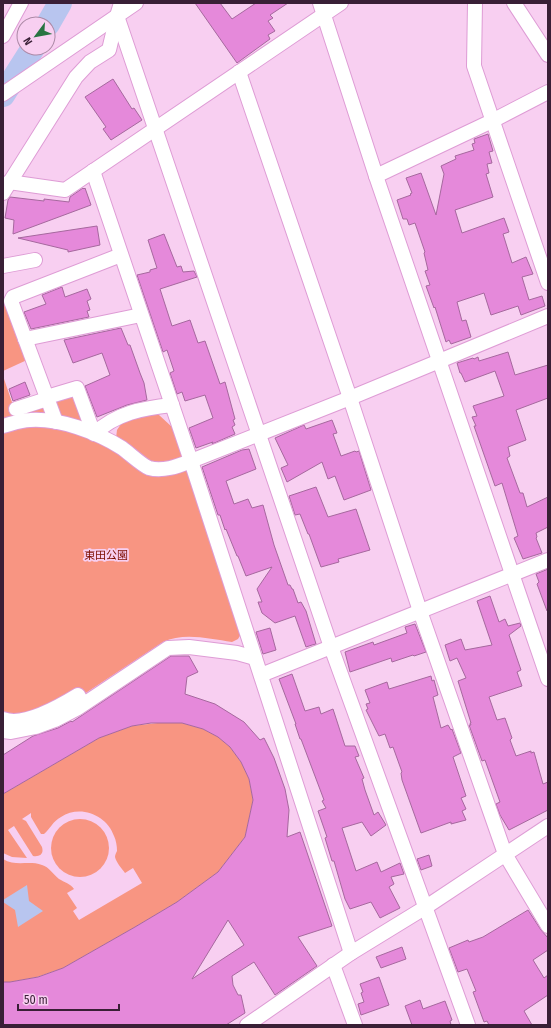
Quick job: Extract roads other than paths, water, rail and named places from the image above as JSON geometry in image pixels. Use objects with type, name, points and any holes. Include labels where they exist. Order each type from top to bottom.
[{"type":"street","points":[[3,36],[21,3]]},
{"type":"street","points":[[3,94],[93,32],[119,9],[136,3]]},
{"type":"street","points":[[6,188],[65,190],[239,72],[322,9],[342,3]]},
{"type":"street","points":[[475,3],[474,66],[548,283]]},
{"type":"street","points":[[514,3],[548,56]]},
{"type":"street","points":[[119,9],[155,130],[260,434],[331,647],[468,1025]]},
{"type":"street","points":[[6,188],[76,77],[90,62],[109,50],[119,9]]},
{"type":"street","points":[[322,9],[376,176],[548,679]]},
{"type":"street","points":[[239,72],[350,398],[420,611],[505,854],[548,926]]},
{"type":"street","points":[[376,176],[492,121],[548,92]]},
{"type":"street","points":[[93,171],[191,461],[351,953]]},
{"type":"street","points":[[56,422],[11,301],[14,297],[121,255]]},
{"type":"street","points":[[3,266],[35,260]]},
{"type":"street","points":[[25,339],[141,315]]},
{"type":"street","points":[[3,426],[28,420],[44,419],[56,422],[94,434],[121,448],[148,468],[168,469],[350,398],[548,316]]},
{"type":"street","points":[[16,409],[77,388],[94,434]]},
{"type":"street","points":[[94,434],[101,427],[114,419],[135,410],[172,405]]},
{"type":"street","points":[[261,675],[548,560]]},
{"type":"street","points":[[3,731],[11,732],[36,728],[55,720],[83,704],[168,648],[189,647],[237,653],[255,658]]},
{"type":"street","points":[[3,719],[10,722],[36,716],[78,695],[83,704]]},
{"type":"street","points":[[247,1025],[351,953],[426,907],[548,826]]},
{"type":"street","points":[[333,965],[355,1025]]},
{"type":"water","points":[[27,885],[29,901],[43,911],[18,927],[15,910],[3,902],[3,900]]},
{"type":"waterway","points":[[53,16],[60,3]]},
{"type":"waterway","points":[[3,95],[28,56]]},
{"type":"park label","name":"東田公園","points":[[106,555]]}]
